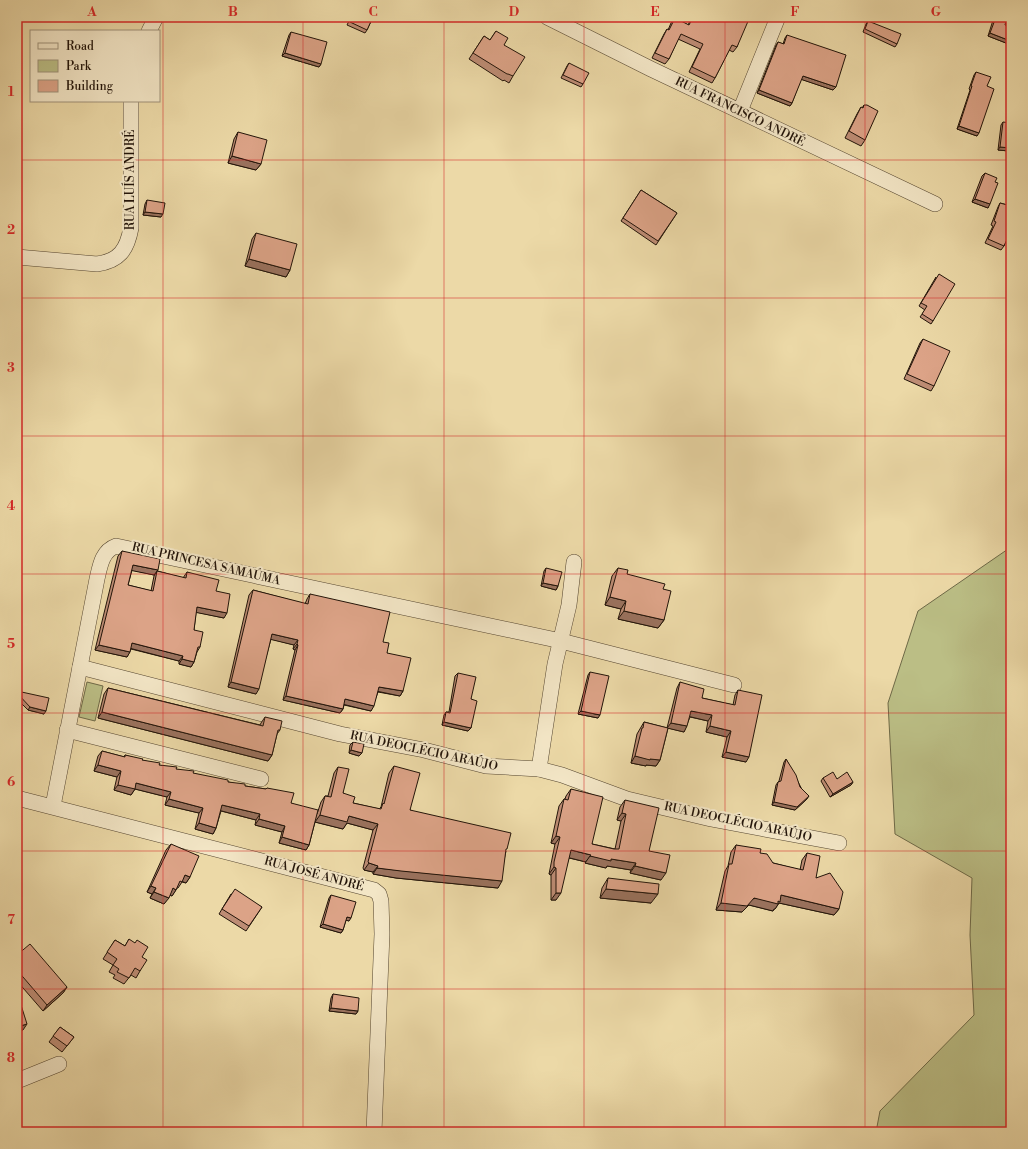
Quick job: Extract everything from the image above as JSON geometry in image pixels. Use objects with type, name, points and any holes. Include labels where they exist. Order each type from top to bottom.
[{"type":"street","points":[[150,30],[156,17]]},
{"type":"street","name":"RUA FRANCISCO ANDRÉ","points":[[547,17],[651,69],[935,204]]},
{"type":"street","points":[[740,111],[778,17]]},
{"type":"street","name":"RUA LUÍS ANDRÉ","points":[[17,257],[97,264],[109,262],[118,256],[125,248],[129,240],[131,228],[131,102]]},
{"type":"street","name":"RUA PRINCESA SAMAÚMA","points":[[53,806],[101,564],[104,555],[110,548],[116,546],[561,642],[734,685]]},
{"type":"street","points":[[539,769],[555,664],[569,605],[574,562]]},
{"type":"street","name":"RUA DEOCLÉCIO ARAÚJO","points":[[80,667],[340,734],[424,750],[486,766],[539,769],[562,774],[626,799],[711,819],[839,843]]},
{"type":"street","points":[[67,730],[261,779]]},
{"type":"street","name":"RUA JOSÉ ANDRÉ","points":[[17,798],[53,806],[374,890],[379,894],[381,901],[382,934],[374,1132]]},
{"type":"street","points":[[17,1081],[59,1064]]},
{"type":"green space","points":[[1011,547],[1011,1132],[876,1132],[880,1111],[974,1015],[970,935],[972,878],[895,834],[888,703],[918,611]]},
{"type":"green space","points":[[87,682],[103,686],[95,721],[79,717]]},
{"type":"building","points":[[352,17],[373,17],[367,30],[350,22]]},
{"type":"building","points":[[693,17],[746,17],[749,19],[737,47],[732,45],[715,78],[692,67],[703,44],[681,34],[669,59],[655,53],[667,29],[669,30],[675,18],[689,25]]},
{"type":"building","points":[[996,17],[1007,17],[1005,25],[1011,27],[1008,40],[990,33]]},
{"type":"building","points":[[868,21],[901,34],[897,44],[865,29]]},
{"type":"building","points":[[496,31],[508,38],[504,45],[525,57],[513,76],[507,74],[473,53],[484,36],[490,40]]},
{"type":"building","points":[[291,32],[327,42],[321,64],[285,53]]},
{"type":"building","points":[[787,35],[846,55],[836,87],[803,76],[792,103],[759,90],[778,42],[784,44]]},
{"type":"building","points":[[569,63],[589,73],[583,84],[563,75]]},
{"type":"building","points":[[976,72],[991,77],[987,86],[994,89],[979,133],[959,126]]},
{"type":"building","points":[[864,105],[878,111],[865,140],[849,131],[861,107],[863,108]]},
{"type":"building","points":[[1003,122],[1011,123],[1011,148],[1000,147]]},
{"type":"building","points":[[238,132],[267,140],[261,164],[232,156]]},
{"type":"building","points":[[985,173],[997,178],[995,182],[998,183],[990,204],[975,199]]},
{"type":"building","points":[[641,190],[677,213],[658,241],[623,218]]},
{"type":"building","points":[[147,200],[165,203],[163,214],[145,212]]},
{"type":"building","points":[[1000,203],[1011,206],[1011,230],[1004,246],[988,239],[996,222],[994,221]]},
{"type":"building","points":[[256,233],[297,244],[290,270],[249,259]]},
{"type":"building","points":[[939,274],[955,284],[933,321],[922,314],[927,306],[921,303]]},
{"type":"building","points":[[923,339],[950,351],[934,386],[907,374]]},
{"type":"building","points":[[122,551],[160,559],[158,570],[133,565],[128,585],[153,591],[157,571],[186,578],[187,572],[219,580],[216,591],[230,594],[227,613],[197,607],[194,630],[203,632],[200,647],[198,647],[194,662],[182,659],[183,656],[132,643],[130,652],[99,645]]},
{"type":"building","points":[[546,568],[562,572],[558,586],[543,583]]},
{"type":"building","points":[[618,568],[628,570],[627,574],[665,584],[663,589],[671,591],[664,620],[624,611],[626,601],[610,597]]},
{"type":"building","points":[[253,590],[308,604],[310,594],[390,612],[383,642],[389,643],[387,653],[411,658],[403,691],[379,687],[374,706],[345,699],[343,709],[286,696],[298,640],[272,634],[259,689],[231,682]]},
{"type":"building","points":[[590,672],[609,676],[600,715],[581,711]]},
{"type":"building","points":[[458,673],[476,677],[471,699],[477,701],[471,728],[444,722],[446,712],[450,713]]},
{"type":"building","points":[[680,682],[704,689],[702,698],[735,705],[738,690],[762,695],[749,757],[726,752],[731,731],[710,726],[712,715],[691,711],[687,726],[671,723]]},
{"type":"building","points":[[108,688],[263,726],[265,717],[282,721],[280,730],[278,730],[272,755],[102,712]]},
{"type":"building","points":[[17,691],[49,698],[46,711],[30,707],[17,693]]},
{"type":"building","points":[[644,722],[668,728],[660,760],[650,760],[635,756]]},
{"type":"building","points":[[353,742],[364,744],[362,753],[351,750]]},
{"type":"building","points":[[102,751],[125,757],[125,755],[160,763],[159,765],[177,767],[176,769],[194,771],[193,773],[228,780],[228,782],[245,784],[245,786],[294,793],[291,803],[318,810],[309,845],[282,837],[285,826],[259,819],[260,814],[222,805],[216,828],[199,823],[203,808],[169,799],[171,792],[136,783],[135,789],[118,785],[121,771],[98,765]]},
{"type":"building","points":[[786,759],[796,775],[800,787],[809,796],[797,807],[774,802],[778,782],[781,781]]},
{"type":"building","points":[[394,766],[420,773],[410,810],[511,833],[506,849],[502,881],[377,868],[378,866],[368,862],[378,824],[349,816],[347,822],[320,815],[325,796],[331,797],[338,767],[349,769],[343,793],[355,797],[353,803],[381,809],[383,803],[384,804]]},
{"type":"building","points":[[833,772],[837,779],[847,772],[853,782],[833,794],[823,778]]},
{"type":"building","points":[[571,789],[603,797],[592,844],[614,849],[619,849],[626,814],[622,813],[625,800],[659,808],[649,851],[670,855],[666,873],[635,866],[636,863],[611,859],[611,861],[571,850],[561,893],[556,893],[556,868],[554,867],[554,862],[560,837],[556,836],[564,799],[568,800]]},
{"type":"building","points":[[171,844],[199,856],[190,877],[185,875],[182,882],[180,881],[176,890],[173,888],[169,898],[154,892],[156,888],[151,886]]},
{"type":"building","points":[[736,845],[761,849],[760,853],[767,854],[773,863],[803,870],[807,853],[820,856],[816,878],[830,873],[843,892],[839,909],[781,895],[780,902],[778,901],[778,904],[754,898],[747,906],[721,903],[729,864],[732,864]]},
{"type":"building","points":[[608,878],[659,884],[658,894],[606,889]]},
{"type":"building","points":[[235,889],[262,907],[249,926],[222,909]]},
{"type":"building","points":[[331,895],[356,902],[351,918],[347,917],[343,930],[323,924]]},
{"type":"building","points":[[129,939],[135,943],[137,940],[148,947],[142,957],[147,960],[140,971],[135,968],[129,978],[117,972],[119,969],[113,965],[117,959],[107,952],[115,940],[125,946]]},
{"type":"building","points":[[30,944],[67,987],[47,1005],[17,970],[17,955]]},
{"type":"building","points":[[333,994],[359,998],[358,1011],[331,1008]]},
{"type":"building","points":[[21,1005],[27,1024],[17,1027],[17,1007]]},
{"type":"building","points":[[60,1027],[74,1037],[67,1046],[53,1036]]}]
